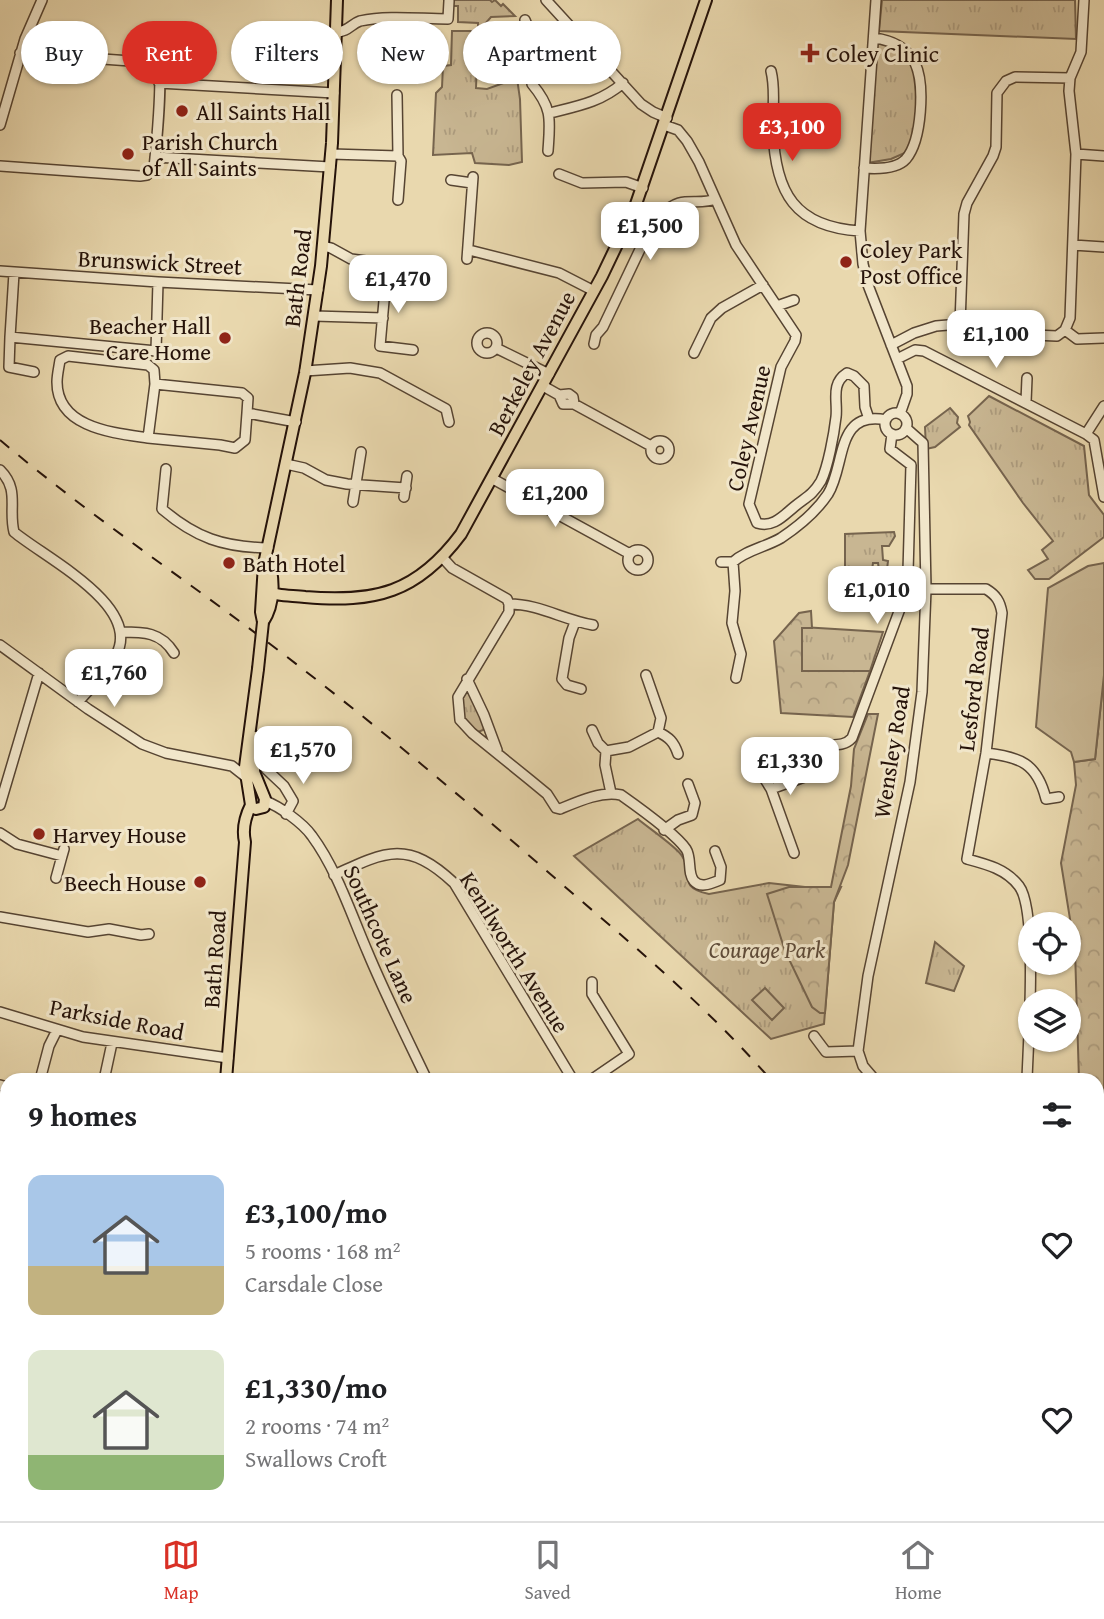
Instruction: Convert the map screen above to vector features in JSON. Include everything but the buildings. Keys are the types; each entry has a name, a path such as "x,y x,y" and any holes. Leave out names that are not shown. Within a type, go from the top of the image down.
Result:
{"main road":[{"name":"Bath Road","path":"336,21 337,0"},
{"name":"Berkeley Avenue","path":"269,590 298,596 347,600 381,594 410,581 442,557 461,534 594,291 643,188 706,0"},
{"name":"Bath Road","path":"227,1073 245,842 258,803 254,772 254,715 269,590 264,564 296,422 318,290 330,167 334,84"},
{"path":"264,616 298,596"},
{"name":"Bath Road","path":"254,715 246,757 246,777 258,803"}],"street":[{"path":"0,125 20,53 42,0"},
{"name":"Coley Avenue","path":"547,0 647,109 678,130 687,141 736,245 796,335 780,367 749,504 757,523 762,525 784,518 794,506 810,497 822,478 836,415 834,393 840,377 847,373 854,376 864,387 869,419"},
{"path":"876,0 860,231 868,285 907,386 900,414"},
{"path":"891,345 936,326 960,324 983,326 1010,334 1057,336 1065,330 1070,318 1076,154 1069,91 1070,78 1081,52 1084,0"},
{"path":"343,32 358,22 394,18 448,19 449,1"},
{"path":"526,20 537,51 532,84 550,113 548,151"},
{"path":"864,169 897,165 906,159 917,132 921,108 915,62 899,46 874,38"},
{"path":"20,53 122,59"},
{"path":"771,71 775,85 776,162 784,190 798,210 818,223 841,230 860,231"},
{"path":"960,324 964,214 996,147 998,93 1006,81 1015,77 1070,78"},
{"path":"550,113 596,102 623,83"},
{"path":"0,166 146,176 154,168 159,84"},
{"path":"176,84 334,93"},
{"path":"397,95 398,156 401,161 398,200"},
{"path":"331,154 398,156"},
{"path":"1076,154 1104,156"},
{"path":"155,157 330,167"},
{"path":"559,174 582,183 626,182 643,188"},
{"path":"451,180 472,180 468,254 559,273 594,291"},
{"path":"594,344 596,335 603,327 654,220 680,202 710,202 715,199"},
{"path":"1073,245 1104,247"},
{"path":"323,246 351,259 403,266"},
{"name":"Brunswick Street","path":"0,271 318,290"},
{"path":"14,273 9,367 34,372"},
{"path":"386,278 380,346 413,350"},
{"path":"10,337 156,351 158,282"},
{"path":"694,353 711,318 722,308 763,285"},
{"path":"777,306 794,300"},
{"path":"314,316 383,318"},
{"path":"1065,330 1077,339 1104,338"},
{"path":"496,348 549,374"},
{"path":"897,359 915,350 925,351 1095,438"},
{"path":"148,438 155,384 154,369 148,365 68,356 60,360 57,384 62,403 83,423 100,432 148,438 220,445 235,448 245,440 248,397 242,393 155,384"},
{"path":"305,371 350,368 380,373 446,409 449,422"},
{"path":"1026,402 1027,378"},
{"path":"543,386 559,395 563,404 575,404 651,446"},
{"path":"1104,406 1095,438 1104,496"},
{"path":"247,413 296,422"},
{"path":"891,414 900,414 906,421 905,428 898,434 892,434 887,430 886,420 891,414"},
{"path":"721,562 733,562 780,538 816,510 830,490 851,429 859,420 886,420"},
{"name":"Wensley Road","path":"858,1051 866,984 910,782 922,692 926,589 923,443 905,428"},
{"path":"771,789 813,772 814,748 820,745 840,745 852,738 901,607 908,572 911,465 890,449 892,434"},
{"path":"354,503 361,452"},
{"path":"286,464 304,468 326,480 405,492 407,476"},
{"path":"166,469 162,509 177,522 207,539 268,552"},
{"path":"0,470 7,477 12,490 11,520 15,532 82,582 110,607 121,632 117,653 78,702"},
{"path":"493,479 630,554"},
{"path":"442,557 452,568 507,599 509,604 509,612 458,697 460,720 472,733 547,794 556,808 611,793 621,795 688,851 692,876 695,882 701,885 720,880 721,867 715,851"},
{"path":"733,562 735,591 730,637 741,654 736,678"},
{"name":"Lesford Road","path":"926,589 986,589 995,594 1002,613 986,753 967,859 989,864 1007,874 1023,892 1029,947 1027,1073"},
{"path":"509,604 546,610 575,622 593,625"},
{"path":"575,622 569,638 562,678 567,685 581,689"},
{"path":"121,632 148,632 163,639 174,653"},
{"path":"0,645 130,737 151,748 232,766 246,777"},
{"path":"0,806 39,673"},
{"path":"646,675 661,718 658,732"},
{"path":"467,679 489,727 497,752"},
{"path":"472,733 482,733 489,727"},
{"path":"592,730 598,743 606,751 605,765 611,793"},
{"path":"606,751 629,747 658,732"},
{"path":"658,732 669,737 678,754"},
{"path":"754,753 761,773 771,789 794,853"},
{"path":"986,753 1006,755 1023,761 1042,782 1046,799 1059,797"},
{"path":"232,766 246,757"},
{"path":"266,769 290,794 293,801 284,813"},
{"path":"664,830 678,820 692,815 695,803 688,784"},
{"name":"Southcote Lane","path":"258,803 276,805 310,833 334,875 424,1073"},
{"path":"0,833 16,844 63,853 56,878"},
{"name":"Kenilworth Avenue","path":"334,875 372,857 391,854 412,856 438,868 454,883 569,1073"},
{"path":"0,917 88,932 108,929 149,934"},
{"path":"592,982 593,994 629,1054 601,1073"},
{"name":"Parkside Road","path":"0,1012 57,1030 112,1042 228,1058"},
{"path":"42,1073 49,1046 57,1030"},
{"path":"814,1036 826,1052 858,1051 863,1066 869,1073"},
{"path":"105,1073 112,1042"}],"green space":[{"path":"453,0 495,0 515,16 458,22 458,6 453,6"},
{"path":"882,0 1075,0 1076,39 879,31"},
{"path":"452,31 463,31 463,84 476,84 476,88 487,89 501,84 518,84 522,162 509,165 475,163 472,153 433,155 436,93 442,84 449,84"},
{"path":"876,42 893,46 904,54 912,65 916,79 917,110 907,152 891,159 867,163"},
{"path":"989,396 1084,446 1089,495 1104,515 1104,537 1049,579 1035,579 1028,570 1048,559 1042,550 1053,541 969,425 968,416"},
{"path":"950,408 958,417 957,423 960,427 935,447 926,449 925,427"},
{"path":"894,532 895,536 889,546 882,546 883,560 888,561 887,569 879,570 878,563 873,563 872,570 845,570 845,534"},
{"path":"1104,563 1104,675 1095,759 1074,762 1071,752 1036,727 1048,588 1088,566"},
{"path":"811,611 812,628 802,628 802,671 870,671 853,717 781,713 774,641 799,613"},
{"path":"802,627 883,632 870,671 801,672"},
{"path":"1104,675 1104,1073 1079,1073 1081,989 1076,989 1076,975 1081,975 1081,912 1069,912 1061,863 1076,785 1074,762 1095,759"},
{"path":"465,692 471,693 485,725 483,730 478,732 465,722 460,703"},
{"path":"868,714 878,714 848,865 834,902 825,1013 820,1013 812,1007 785,951 767,894 789,887 831,887 851,786 854,749"},
{"name":"Courage Park","path":"638,819 679,852 685,863 689,884 699,891 709,894 769,883 814,888 841,887 834,902 824,1024 771,1039 574,856"},
{"path":"935,942 964,966 954,991 926,983"},
{"path":"765,988 784,1008 772,1020 752,1000"}],"railway":[{"path":"0,440 103,521 278,650 427,769 675,983 765,1073"}],"place":[{"name":"Coley Clinic","path":"810,53"},
{"name":"All Saints Hall","path":"182,111"},
{"name":"Parish Church of All Saints","path":"128,154"},
{"name":"Coley Park Post Office","path":"846,262"},
{"name":"Beacher Hall Care Home","path":"225,338"},
{"name":"Bath Hotel","path":"229,563"},
{"name":"Harvey House","path":"39,834"},
{"name":"Beech House","path":"200,882"}]}
